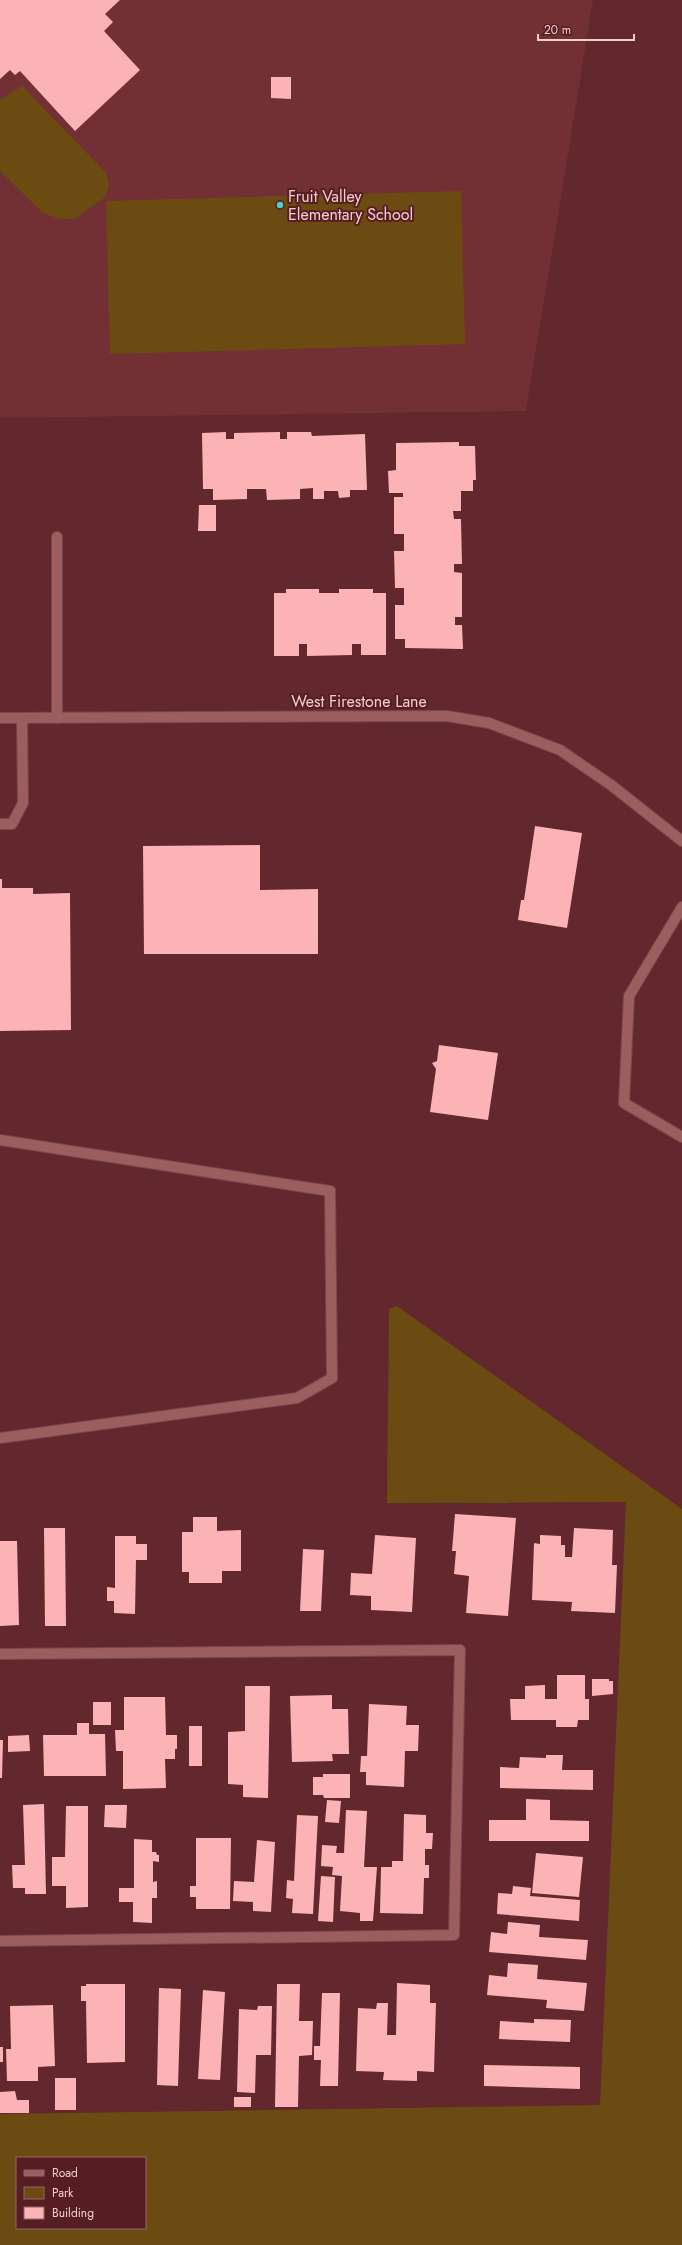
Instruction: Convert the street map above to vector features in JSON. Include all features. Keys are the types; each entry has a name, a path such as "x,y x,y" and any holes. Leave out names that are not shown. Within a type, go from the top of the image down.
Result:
{"street":[{"path":"57,537 57,718"},
{"name":"West Firestone Lane","path":"0,718 447,716 489,723 560,750 611,784 682,841"},
{"path":"0,824 12,824 23,803 22,718"},
{"path":"682,907 629,996 624,1103 682,1137"},
{"path":"0,1140 330,1191 332,1378 297,1398 0,1438"},
{"path":"0,1654 460,1650 454,1935 0,1941"}],"shaded area":[{"name":"Fruit Valley Elementary School","path":"0,0 593,0 526,411 0,418"}],"green space":[{"path":"22,86 106,173 109,186 104,198 75,219 60,219 43,213 0,171 0,100"},
{"path":"461,191 465,344 110,354 106,201"},
{"path":"397,1306 682,1509 682,2245 0,2245 0,2114 600,2105 626,1502 387,1503 389,1309"}],"building":[{"path":"0,0 120,0 105,14 113,22 104,31 140,70 75,131 20,71 15,75 10,70 0,79"},
{"path":"271,77 291,77 291,99 271,98"},
{"path":"226,432 226,439 234,439 234,433 280,432 280,439 287,439 287,432 311,432 312,436 365,434 367,490 350,490 350,497 339,498 338,491 324,491 324,499 313,499 313,488 300,489 300,499 267,500 266,489 247,489 247,499 213,500 213,489 203,489 202,433"},
{"path":"459,442 459,446 475,446 476,480 473,480 473,491 461,491 461,511 453,511 454,519 461,519 462,564 454,564 454,572 462,573 462,617 455,617 455,625 462,625 463,649 405,648 405,639 395,639 395,605 404,605 404,588 395,588 394,551 404,551 404,534 394,534 394,497 403,497 403,493 389,493 388,471 396,470 396,443"},
{"path":"199,505 216,505 216,531 198,531"},
{"path":"286,589 319,589 319,593 339,593 339,589 373,589 373,593 386,593 386,655 361,655 361,644 352,644 352,655 307,656 307,644 299,644 299,656 274,656 274,593 286,593"},
{"path":"535,826 582,833 567,928 518,920 521,900 524,900"},
{"path":"260,845 260,890 318,889 318,954 144,954 143,846"},
{"path":"0,879 2,879 2,888 33,888 33,894 70,893 71,1030 0,1031"},
{"path":"439,1045 498,1053 488,1120 430,1112 436,1069 432,1063 437,1061"},
{"path":"455,1514 516,1518 508,1616 466,1613 469,1576 454,1574 456,1551 452,1551"},
{"path":"193,1517 217,1517 217,1531 241,1530 241,1571 222,1571 222,1583 189,1583 189,1572 182,1572 182,1532 193,1532"},
{"path":"44,1528 65,1528 66,1626 45,1626"},
{"path":"574,1528 613,1530 612,1565 617,1565 615,1613 571,1611 572,1602 532,1600 534,1543 540,1544 540,1535 561,1536 561,1545 565,1545 565,1557 572,1557"},
{"path":"375,1535 416,1538 412,1612 371,1610 371,1596 350,1595 351,1573 372,1574"},
{"path":"115,1536 136,1536 136,1544 147,1544 147,1560 136,1560 135,1614 114,1613 114,1601 107,1601 107,1587 115,1588"},
{"path":"0,1541 17,1541 19,1625 0,1626"},
{"path":"303,1549 324,1550 321,1611 300,1611"},
{"path":"557,1675 585,1675 585,1699 589,1699 589,1720 578,1720 577,1727 556,1727 556,1720 511,1720 510,1699 525,1699 525,1686 545,1685 545,1699 557,1699"},
{"path":"592,1679 609,1679 609,1681 613,1681 613,1694 592,1696"},
{"path":"245,1686 270,1686 268,1798 243,1797 243,1785 228,1784 228,1732 245,1731"},
{"path":"332,1695 332,1709 348,1709 349,1754 332,1754 333,1761 292,1762 290,1696"},
{"path":"124,1697 165,1697 166,1735 177,1735 175,1759 165,1759 166,1788 123,1789 123,1751 116,1751 115,1730 124,1730"},
{"path":"93,1702 111,1702 111,1725 93,1725"},
{"path":"369,1704 407,1706 406,1725 419,1725 418,1751 405,1751 404,1787 366,1785 366,1772 360,1772 361,1756 367,1756"},
{"path":"77,1723 89,1723 89,1734 105,1734 106,1776 44,1776 43,1735 77,1735"},
{"path":"189,1726 202,1726 202,1766 189,1766"},
{"path":"29,1735 30,1751 8,1752 8,1736"},
{"path":"0,1740 3,1740 2,1778 0,1778"},
{"path":"546,1755 563,1755 562,1770 593,1770 593,1790 500,1788 500,1767 519,1768 520,1757 546,1758"},
{"path":"323,1774 350,1774 350,1798 324,1798 323,1795 313,1795 313,1777 323,1777"},
{"path":"526,1799 550,1800 550,1820 589,1821 589,1841 489,1841 489,1820 526,1820"},
{"path":"327,1800 341,1801 339,1823 325,1822"},
{"path":"44,1804 46,1894 25,1894 25,1888 13,1888 12,1865 25,1865 23,1805"},
{"path":"105,1805 127,1805 126,1828 104,1827"},
{"path":"66,1806 88,1806 88,1907 66,1908 66,1886 52,1886 52,1857 65,1857"},
{"path":"346,1810 367,1811 364,1867 377,1867 373,1921 360,1921 360,1913 340,1911 342,1876 332,1875 333,1867 321,1866 322,1845 337,1846 336,1853 344,1853"},
{"path":"404,1814 426,1815 426,1833 433,1833 432,1849 425,1849 425,1865 429,1865 429,1878 424,1878 423,1914 380,1913 381,1867 392,1867 392,1861 403,1861"},
{"path":"297,1815 318,1816 313,1914 292,1913 293,1899 286,1898 287,1880 294,1881"},
{"path":"196,1838 231,1838 230,1909 196,1909 196,1897 190,1897 190,1886 196,1886"},
{"path":"134,1839 152,1840 152,1852 156,1852 157,1855 159,1855 159,1862 153,1861 153,1882 157,1881 157,1898 152,1898 152,1923 133,1922 133,1902 119,1902 119,1888 134,1888"},
{"path":"257,1840 275,1842 271,1912 253,1911 253,1902 233,1901 234,1881 254,1882"},
{"path":"536,1853 583,1857 579,1897 532,1893"},
{"path":"321,1876 335,1877 333,1922 318,1921"},
{"path":"513,1886 531,1888 530,1896 580,1900 579,1921 497,1914 498,1893 512,1894"},
{"path":"508,1922 540,1925 539,1937 588,1940 586,1960 489,1952 491,1932 507,1934"},
{"path":"508,1963 538,1965 537,1979 587,1983 584,2011 546,2008 547,2000 487,1995 489,1975 507,1977"},
{"path":"397,1983 430,1985 430,2003 436,2003 434,2072 417,2071 417,2081 383,2080 384,2072 356,2071 358,2008 376,2009 377,2003 388,2003 387,2035 396,2035"},
{"path":"86,1984 125,1984 125,2062 87,2063 86,2001 81,2001 81,1986 86,1986"},
{"path":"277,1984 300,1984 299,2021 313,2021 312,2055 299,2056 298,2107 275,2107"},
{"path":"159,1988 181,1989 178,2086 157,2085"},
{"path":"203,1990 225,1992 220,2080 198,2079"},
{"path":"322,1993 340,1993 338,2086 320,2086 321,2060 314,2060 314,2046 320,2046"},
{"path":"53,2005 55,2066 38,2067 38,2081 7,2081 6,2049 11,2049 10,2006"},
{"path":"258,2006 272,2006 271,2055 256,2055 255,2093 237,2092 239,2009 257,2010"},
{"path":"534,2019 571,2020 570,2042 499,2039 500,2021 534,2023"},
{"path":"0,2047 3,2047 3,2062 0,2062"},
{"path":"484,2065 580,2067 580,2089 484,2086"},
{"path":"55,2078 76,2078 76,2110 55,2110"},
{"path":"15,2091 17,2100 29,2100 29,2113 0,2113 0,2092"},
{"path":"234,2097 251,2097 251,2107 234,2107"}],"place":[{"name":"Fruit Valley Elementary School","path":"280,205"}]}
